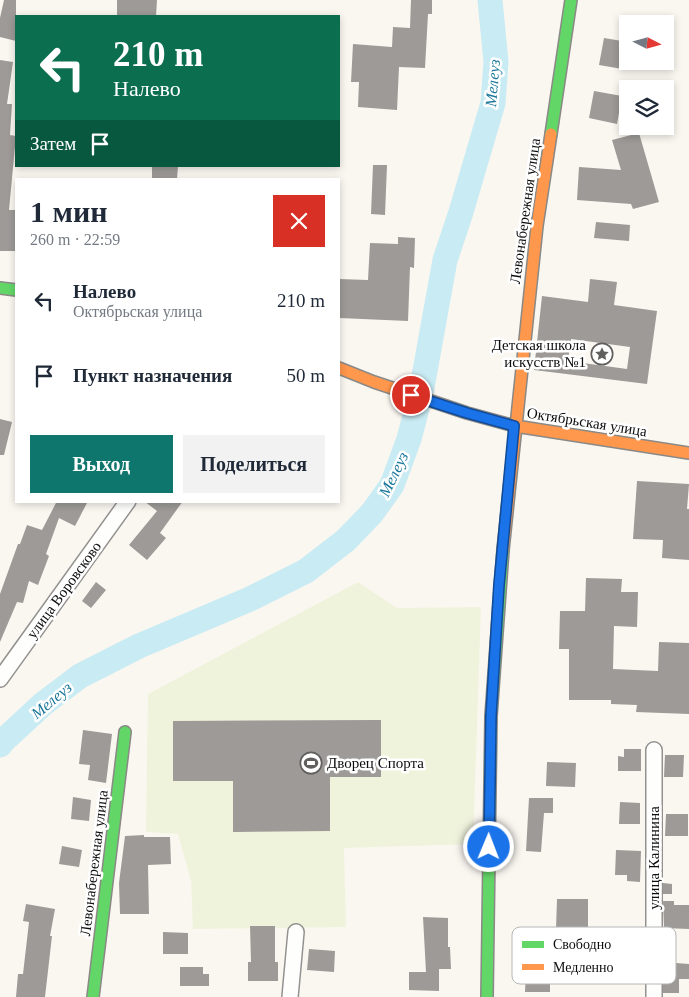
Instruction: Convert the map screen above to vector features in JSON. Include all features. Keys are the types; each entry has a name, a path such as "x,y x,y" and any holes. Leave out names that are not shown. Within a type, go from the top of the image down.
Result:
{"street":[{"name":"Левонабережная улица","path":"487,997 491,716 499,585 514,426 537,226 571,0"},
{"path":"0,288 15,290"},
{"name":"Октябрьская улица","path":"340,368 374,382 467,413 514,426 689,453"},
{"name":"улица Воровсково","path":"0,679 127,503"},
{"name":"Левонабережная улица","path":"93,997 125,732"},
{"name":"улица Калинина","path":"654,750 654,927"},
{"path":"290,997 296,932"},
{"name":"улица Калинина","path":"654,984 654,997"}],"green space":[{"name":"Дворец Спорта","path":"358,582 397,608 481,607 473,844 344,848 346,927 193,929 191,881 178,834 146,832 148,694"}],"building":[{"path":"4,0 16,0 15,41 0,37 0,18"},
{"path":"117,0 157,0 156,15 117,15"},
{"path":"411,0 432,0 432,14 428,14 425,68 399,67 397,110 358,107 359,82 351,82 353,44 392,47 393,27 410,28"},
{"path":"604,38 619,40 619,68 599,65"},
{"path":"0,60 13,62 7,104 12,104 10,135 15,136 9,210 15,210 15,251 0,251"},
{"path":"594,91 619,95 617,124 589,118"},
{"path":"640,135 659,202 633,209 631,204 577,200 579,167 621,170 612,140"},
{"path":"373,165 387,165 385,215 371,214"},
{"path":"152,167 178,167 177,178 152,178"},
{"path":"596,222 630,225 629,241 594,238"},
{"path":"398,237 415,238 414,268 410,267 408,321 340,318 340,279 368,280 370,243 398,244"},
{"path":"590,279 617,282 614,305 657,311 647,384 534,370 542,296 588,302","holes":["571,339 630,347 627,369 568,361"]},
{"path":"0,419 12,422 4,455 0,455"},
{"path":"637,481 689,484 687,509 689,509 689,560 662,558 663,540 633,539"},
{"path":"56,503 87,503 75,526 59,518 46,554 49,556 38,585 29,581 23,603 17,602 0,642 0,594 18,544 20,544 27,525 42,530"},
{"path":"147,503 182,503 160,533 166,538 147,560 129,545 157,511"},
{"path":"586,578 622,579 621,592 638,592 637,627 614,626 613,669 658,671 659,642 689,643 689,714 636,712 637,705 611,704 611,700 569,700 569,649 559,649 560,611 585,611"},
{"path":"96,582 106,590 91,608 82,601"},
{"path":"381,720 381,777 330,777 330,831 233,832 233,781 173,781 173,721"},
{"path":"83,730 112,734 106,783 88,780 90,765 79,764"},
{"path":"624,749 641,749 641,771 618,771 618,756 624,757"},
{"path":"665,755 684,755 683,777 664,777"},
{"path":"547,762 576,763 575,787 546,786"},
{"path":"73,797 91,800 89,821 71,819"},
{"path":"529,798 553,798 553,813 544,813 541,852 526,851"},
{"path":"620,802 640,803 640,824 619,824"},
{"path":"666,814 688,814 688,836 665,836"},
{"path":"144,835 144,837 170,837 171,864 148,865 149,914 120,914 119,883 125,836"},
{"path":"62,846 82,850 79,867 59,864"},
{"path":"616,850 641,851 640,882 627,881 627,875 615,875"},
{"path":"663,883 672,884 672,894 663,894"},
{"path":"557,899 588,899 588,927 556,927"},
{"path":"663,901 674,901 674,905 689,905 689,929 664,927"},
{"path":"26,904 55,909 50,936 52,936 45,997 16,997 18,974 23,974 29,922 23,921"},
{"path":"423,917 448,918 448,947 450,947 451,969 439,969 439,991 409,990 409,972 426,972"},
{"path":"250,926 275,926 275,962 278,962 278,981 248,981 248,962 251,962"},
{"path":"163,932 188,933 188,954 163,954"},
{"path":"309,949 335,951 334,972 307,970"},
{"path":"676,963 689,964 689,979 679,979 679,993 663,993 663,984 676,984"},
{"path":"180,967 203,967 203,974 209,974 209,986 180,986"},
{"path":"525,984 550,984 550,992 525,992"}],"waterway":[{"name":"Мелеуз","path":"0,745 43,704 80,676 139,646 250,599 306,571 346,540 372,513 392,485 409,439 421,393 445,260 493,103 496,62 490,0"}],"traffic: fast":[{"path":"551,134 571,0"},
{"path":"0,288 15,290"},
{"path":"487,997 491,716 503,550"},
{"path":"93,997 125,732"}],"traffic: slow":[{"path":"503,550 537,226 551,134"},
{"path":"340,368 374,382 467,413 515,426 689,453"}],"place":[{"name":"Детская школа искусств №1","path":"602,354"},
{"name":"Дворец Спорта","path":"311,763"}],"route":[{"path":"411,395 514,426 499,585 491,716 489,847"}]}
